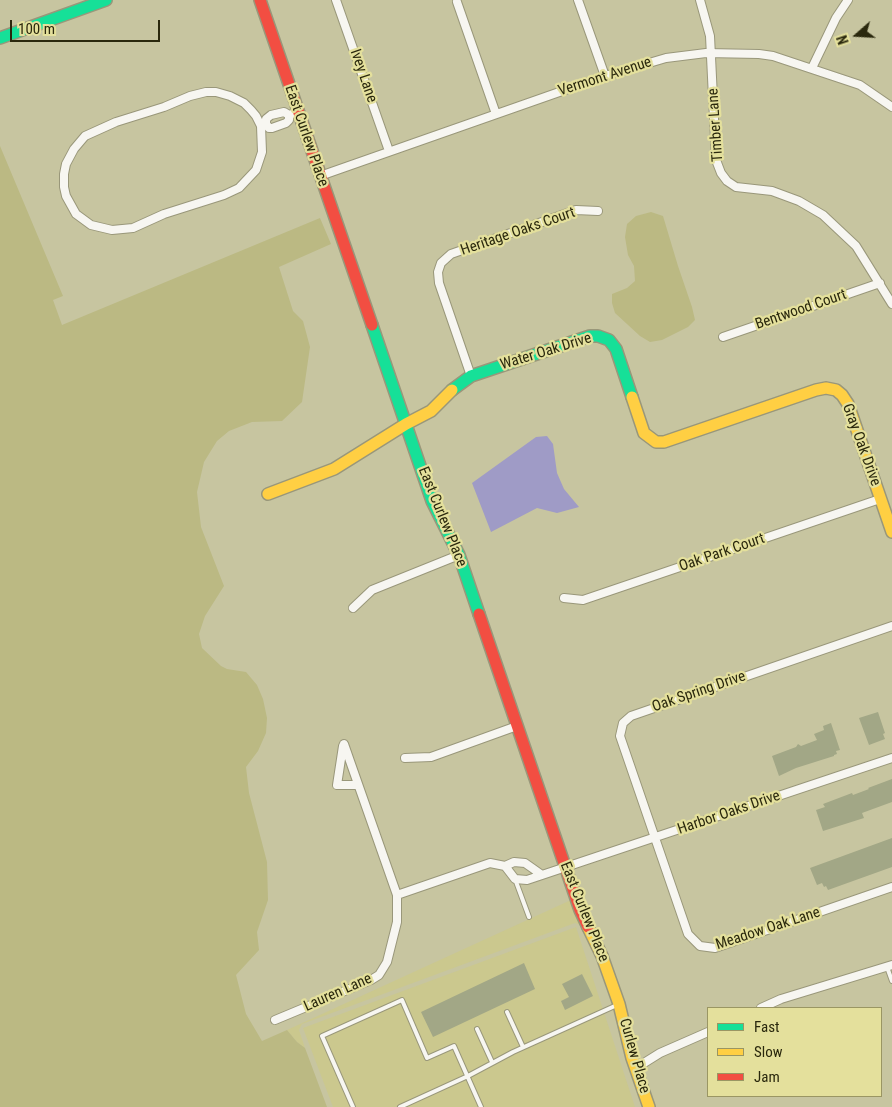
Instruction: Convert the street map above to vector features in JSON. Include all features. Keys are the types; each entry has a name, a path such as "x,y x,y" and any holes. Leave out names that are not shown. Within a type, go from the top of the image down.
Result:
{"street":[{"path":"0,38 106,0"},
{"name":"East Curlew Place","path":"260,0 293,113 320,176 432,501 459,555 582,916 602,956 619,1004"},
{"name":"Ivey Lane","path":"336,0 389,151"},
{"path":"578,0 605,76"},
{"name":"Timber Lane","path":"700,0 708,25 712,54 716,160 725,179 736,187 767,190 786,196 823,215 856,246 892,304"},
{"path":"812,68 846,1"},
{"path":"457,2 496,114"},
{"name":"Vermont Avenue","path":"320,176 605,76 660,59 712,54 759,54 773,56 860,84 892,107"},
{"path":"293,113 284,112 266,118 264,125 262,152 256,170 239,188 224,195 164,214 133,228 112,230 91,225 82,219 76,214 66,196 64,181 66,164 74,149 85,136 110,125 190,96 216,92 244,103 264,125 269,128 286,124 293,113"},
{"name":"Heritage Oaks Court","path":"471,376 439,283 438,272 441,262 451,254 576,210 598,211"},
{"name":"Bentwood Court","path":"723,337 880,283"},
{"name":"Water Oak Drive","path":"268,494 334,469 406,424 431,411 454,388 471,376 590,336 604,337 613,344 644,433 650,440 656,442 664,442 816,390 826,388 836,390"},
{"name":"Gray Oak Drive","path":"836,390 848,404 892,532"},
{"name":"Oak Park Court","path":"564,598 583,600 880,499"},
{"path":"353,608 372,590 459,555"},
{"name":"Oak Spring Drive","path":"654,838 620,736 623,723 630,716 892,626"},
{"path":"404,758 431,757 518,726"},
{"name":"Lauren Lane","path":"275,1020 371,980 379,975 387,962 397,922 397,895 344,744 337,785 358,785"},
{"name":"Harbor Oaks Drive","path":"566,868 892,758"},
{"name":"Meadow Oak Lane","path":"654,838 688,934 700,946 708,948 715,948 892,887"},
{"path":"397,895 490,863 506,866 514,862 525,863 542,875"},
{"path":"506,866 515,879 527,880 566,868"},
{"path":"764,1007 890,966"},
{"name":"Curlew Place","path":"619,1004 636,1068 650,1107"},
{"path":"636,1068 660,1052 707,1032"}],"lane":[{"path":"515,879 529,917"},
{"path":"890,966 892,982"},
{"path":"353,1107 322,1036 402,1000 427,1058 454,1046 481,1107"},
{"path":"400,1107 468,1076 523,1047 619,1004"},
{"path":"507,1012 523,1047"},
{"path":"477,1029 492,1062"}],"shaded area":[{"path":"0,146 63,296 53,300 62,325 320,218 331,244 279,267 293,311 303,321 310,347 302,402 282,421 252,422 229,431 217,441 204,462 197,492 201,527 224,586 205,616 199,634 202,648 221,666 227,669 246,672 257,685 263,699 267,718 266,733 258,751 246,767 249,793 267,862 268,900 257,932 259,950 236,975 246,1014 262,1041 287,1030 305,1048 327,1107 0,1107"},
{"path":"651,212 663,216 695,320 688,327 662,340 650,342 640,336 615,313 612,294 627,288 635,281 634,266 628,255 625,237 627,224 636,216"},
{"path":"547,436 553,444 557,473 564,489 579,507 557,513 537,508 491,532 472,483 536,437"},
{"path":"571,900 580,925 575,923 302,1024 299,1030 305,1048 287,1030"},
{"path":"576,927 635,1107 333,1107 303,1028"}],"building":[{"path":"878,712 885,733 883,734 885,739 869,745 859,718"},
{"path":"831,723 840,750 836,751 837,754 779,776 772,756 796,747 798,744 801,746 817,740 814,734 824,730 823,726"},
{"path":"892,779 892,802 862,813 864,818 823,831 816,810 825,807 823,804 852,793 853,795"},
{"path":"892,838 892,867 828,890 822,883 817,885 810,868"},
{"path":"524,963 535,989 433,1037 421,1012"},
{"path":"582,974 593,996 565,1010 561,1001 569,997 562,984"}],"traffic: fast":[{"path":"0,38 106,0"},
{"path":"372,325 432,501 459,555 479,614"},
{"path":"452,390 471,376 590,336 598,336 609,340 616,349 632,397"}],"traffic: slow":[{"path":"632,397 644,433 656,442 664,442 816,390 826,388 836,390 848,404 892,532"},
{"path":"268,494 334,469 406,424 431,411 452,390"},
{"path":"588,927 602,956 619,1004 632,1058 649,1107"}],"traffic: jam":[{"path":"260,0 372,325"},
{"path":"479,614 580,910 588,927"}]}
